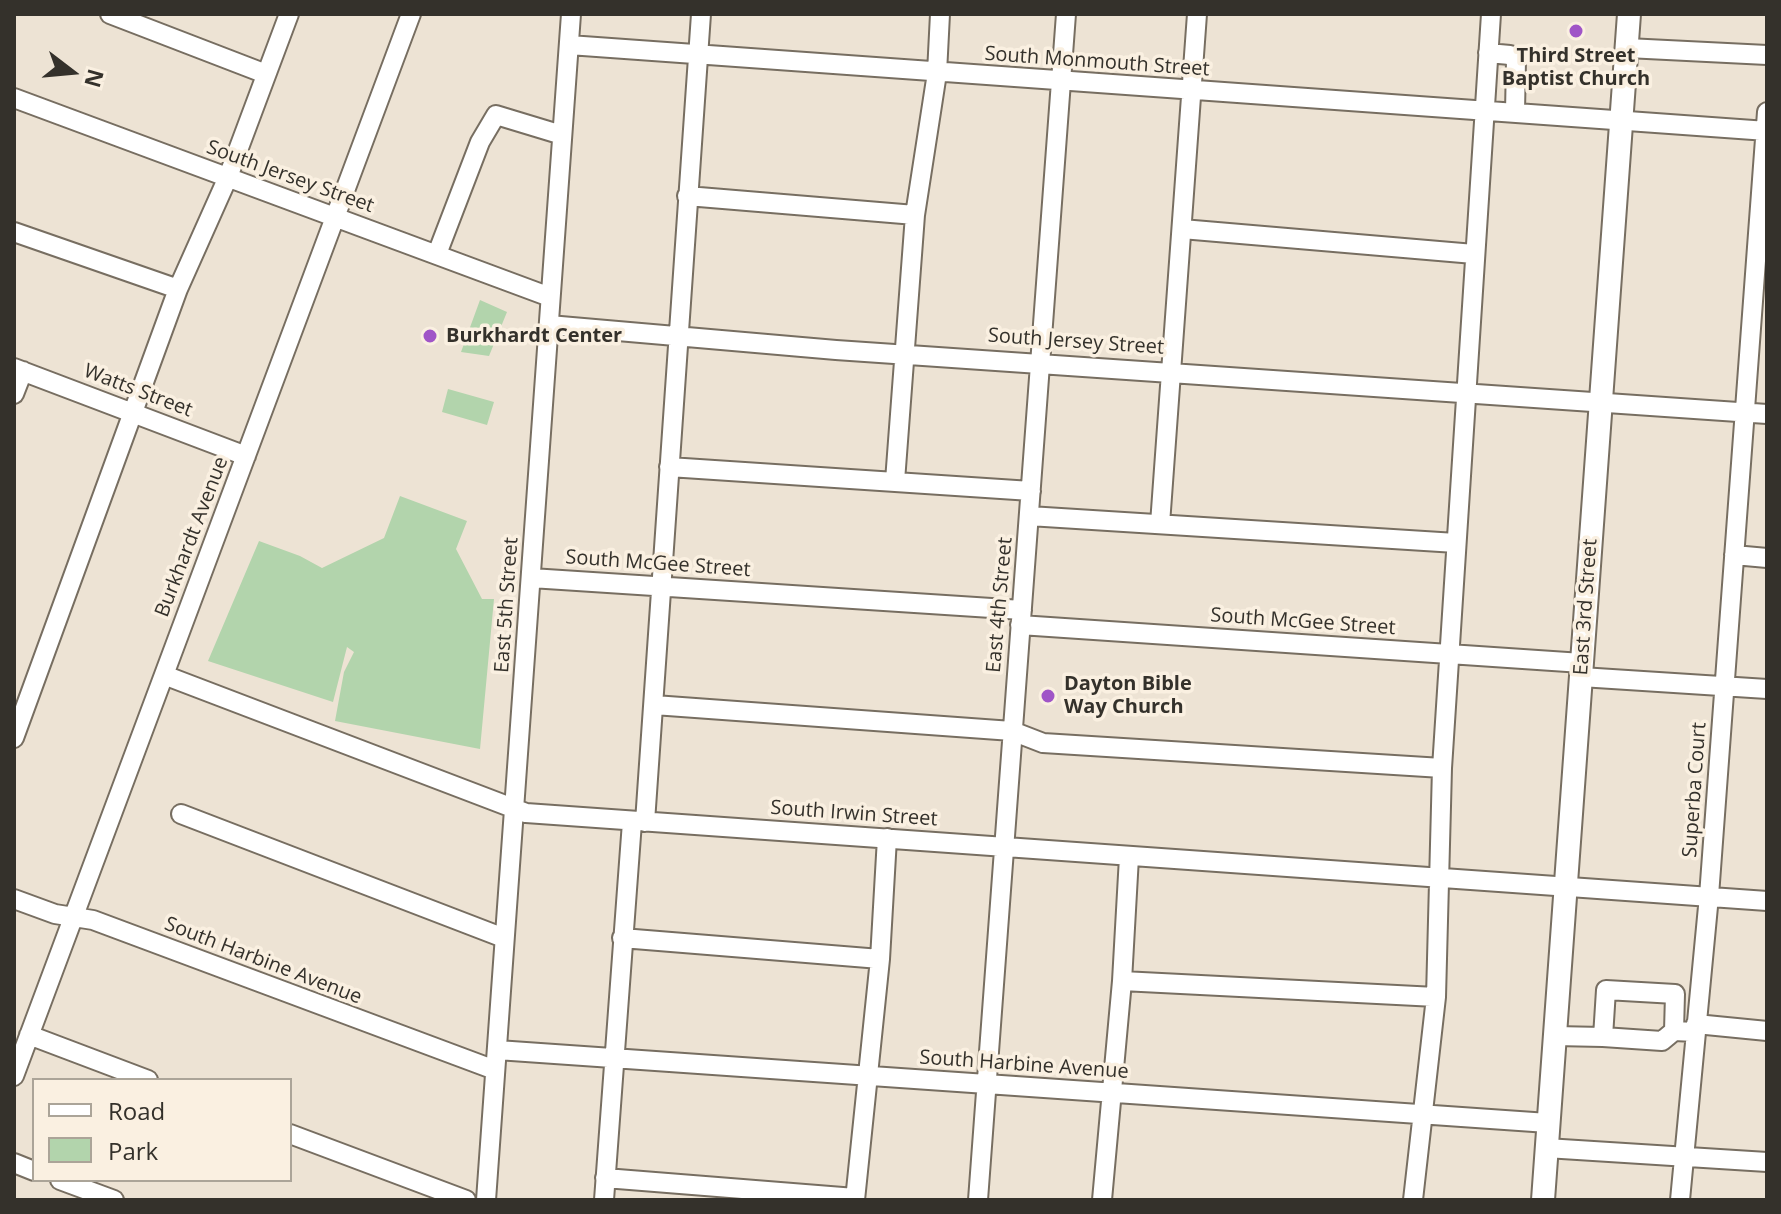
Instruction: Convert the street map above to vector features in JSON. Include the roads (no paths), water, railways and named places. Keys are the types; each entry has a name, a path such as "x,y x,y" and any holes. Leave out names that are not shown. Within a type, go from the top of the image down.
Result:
{"main road":[{"name":"East 3rd Street","path":"1543,1200 1629,14"}],"street":[{"path":"110,14 266,74"},
{"path":"14,738 178,289 228,177 289,14"},
{"name":"Burkhardt Avenue","path":"14,1076 411,14"},
{"name":"East 5th Street","path":"486,1200 571,14"},
{"path":"604,1200 622,938 654,705 701,14"},
{"path":"895,481 915,215 937,73 940,14"},
{"name":"East 4th Street","path":"978,1200 1066,14"},
{"path":"1160,524 1197,14"},
{"path":"1413,1200 1436,997 1442,768 1464,392 1491,14"},
{"name":"South Monmouth Street","path":"569,45 1622,120 1767,124"},
{"path":"1627,48 1767,55"},
{"path":"1488,53 1510,55 1516,60 1515,112"},
{"name":"South Jersey Street","path":"14,98 550,297"},
{"path":"437,254 480,142 496,115 562,135"},
{"name":"Superba Court","path":"1680,1200 1709,896 1745,412 1761,273 1767,124"},
{"path":"687,196 915,215"},
{"path":"1182,229 1474,254"},
{"path":"14,232 178,289"},
{"name":"South Jersey Street","path":"549,325 677,338 1767,414"},
{"path":"14,394 18,370"},
{"name":"Watts Street","path":"18,370 246,456"},
{"path":"669,467 1031,491"},
{"path":"1029,516 1456,543"},
{"path":"1734,555 1767,558"},
{"name":"South McGee Street","path":"531,578 662,586 1450,654 1767,689"},
{"name":"South Irwin Street","path":"164,675 514,809 639,822 1767,901"},
{"path":"654,705 1012,731 1043,743 1442,768"},
{"path":"181,814 504,938"},
{"path":"605,1178 855,1199 865,1076 880,959 887,838"},
{"path":"1102,1200 1122,981 1129,857"},
{"name":"South Harbine Avenue","path":"14,899 93,920 495,1070"},
{"path":"622,938 880,959"},
{"path":"1122,981 1436,997"},
{"path":"1603,1037 1606,990 1675,994 1674,1031"},
{"path":"1555,1036 1662,1041 1674,1031 1696,1028 1767,1031"},
{"path":"29,1035 143,1078"},
{"name":"South Harbine Avenue","path":"497,1050 1548,1123"},
{"path":"292,1135 466,1200"},
{"path":"1546,1148 1767,1162"},
{"path":"65,1182 114,1200"}],"place":[{"name":"Third Street Baptist Church","path":"1576,31"},
{"name":"Burkhardt Center","path":"430,336"},
{"name":"Dayton Bible Way Church","path":"1048,696"}]}
